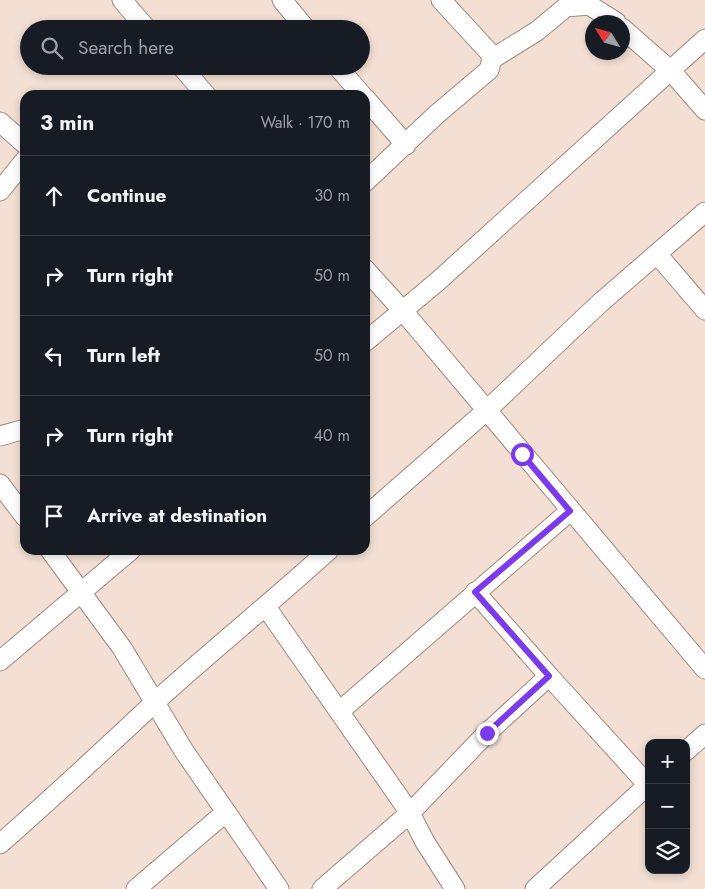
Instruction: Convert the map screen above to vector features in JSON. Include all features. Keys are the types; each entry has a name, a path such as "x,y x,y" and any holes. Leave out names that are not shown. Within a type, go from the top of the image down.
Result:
{"street":[{"path":"122,0 139,20"},
{"path":"282,0 299,20"},
{"path":"370,177 489,70 492,59 490,52 441,0"},
{"path":"492,59 537,31 566,7 590,2 607,15"},
{"path":"630,35 671,71 705,110"},
{"path":"370,338 403,311 705,39"},
{"path":"188,75 202,90"},
{"path":"345,75 358,90"},
{"path":"370,104 406,144"},
{"path":"0,122 20,140"},
{"path":"0,191 20,166"},
{"path":"370,513 486,412 600,302 705,212"},
{"path":"656,254 705,310"},
{"path":"370,275 403,311 486,412 705,669"},
{"path":"0,436 20,430"},
{"path":"0,484 20,510"},
{"path":"340,711 570,511"},
{"path":"54,555 122,648 155,703 278,889"},
{"path":"0,661 125,555"},
{"path":"0,844 76,778 155,703 266,608 324,555"},
{"path":"475,592 645,781"},
{"path":"266,608 410,813 425,842 455,889"},
{"path":"322,889 410,813 487,733 549,676"},
{"path":"690,747 705,734"},
{"path":"535,889 645,787"},
{"path":"136,889 226,812"}],"route":[{"path":"487,733 549,676 475,592 570,511 522,454"}]}
